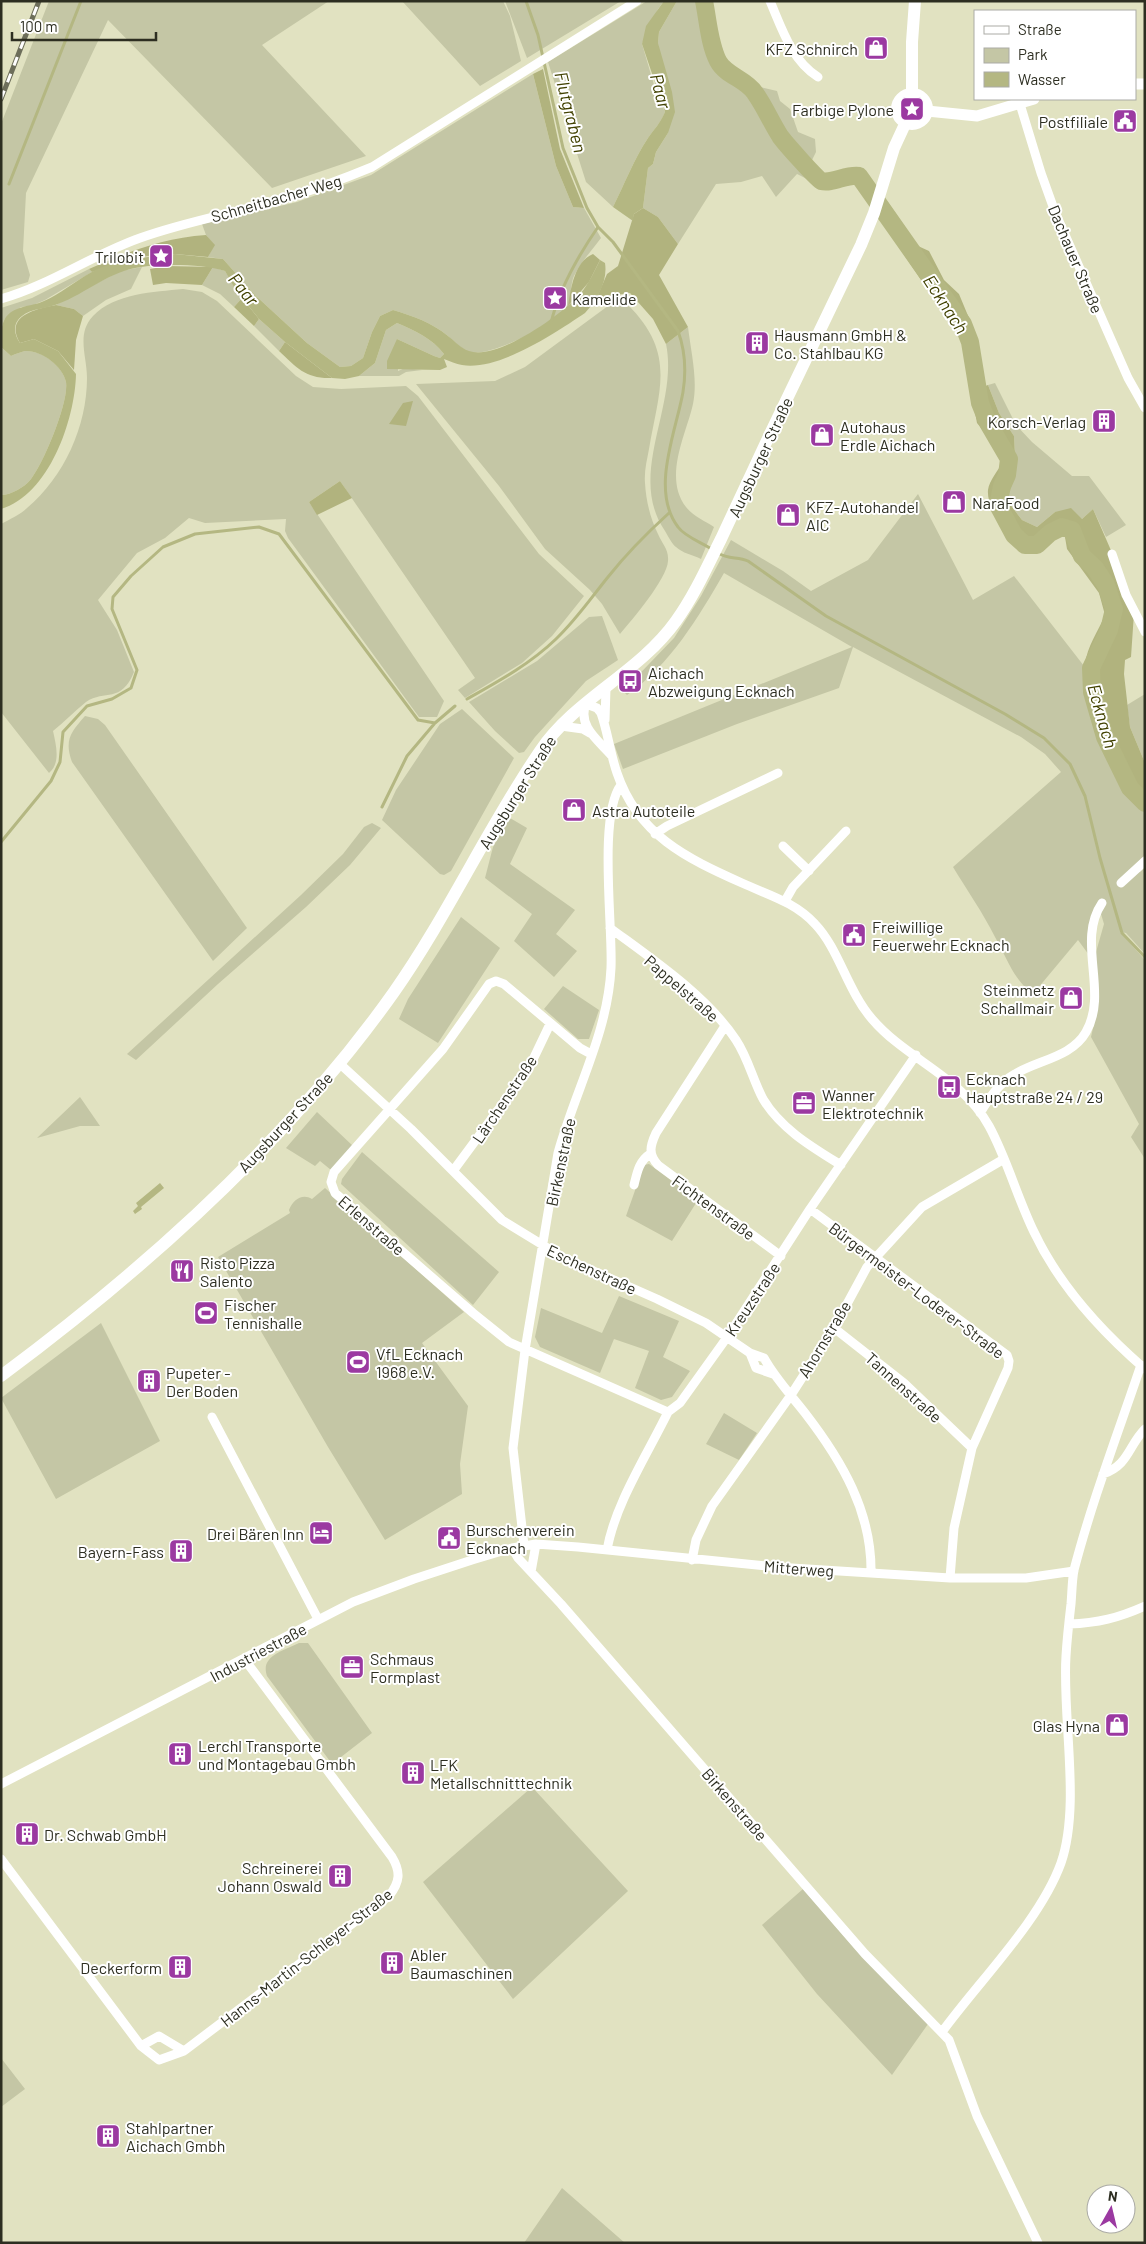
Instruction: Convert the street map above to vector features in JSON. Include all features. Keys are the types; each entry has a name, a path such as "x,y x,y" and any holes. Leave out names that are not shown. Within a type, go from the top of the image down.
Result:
{"main road":[{"path":"912,93 912,42 916,1"},
{"path":"912,93 921,96 925,101 927,111 921,121 916,123 906,122 899,116 898,104 904,96 912,93"},
{"name":"Augsburger Straße","path":"1,1376 108,1292 217,1194 280,1130 339,1063 394,992 437,925 540,750 560,726 647,653 666,633 685,608 723,534 874,213 888,164 906,122"}],"street":[{"name":"Schneitbacher Weg","path":"1,298 45,283 92,258 140,238 178,226 282,200 333,183 372,167 637,1"},
{"path":"770,1 798,59 809,72 818,77"},
{"path":"927,111 977,116 1031,100"},
{"name":"Dachauer Straße","path":"1020,104 1040,173 1055,212 1128,378 1145,408"},
{"path":"1112,554 1126,595 1145,632"},
{"path":"605,725 606,688"},
{"path":"590,733 583,718 586,704 597,708 605,725 621,785 634,809 655,834 679,852 785,901 803,913 824,934 853,992 872,1019 891,1037 959,1088 989,1125 1035,1234 1052,1265 1084,1308 1143,1367 1103,1474 1074,1572 1065,1686 1069,1765 1068,1827 1061,1861 1054,1880 1015,1938 942,2032"},
{"path":"560,726 583,729 590,733 612,756"},
{"path":"655,834 667,826 778,774"},
{"name":"Birkenstraße","path":"524,1545 513,1448 525,1350 558,1153 608,1000 611,967 608,894 610,824 615,793 621,785"},
{"path":"785,901 793,887 846,831"},
{"path":"784,846 809,871"},
{"path":"1121,883 1145,860"},
{"path":"980,1113 990,1096 1005,1080 1024,1068 1076,1046 1088,1029 1095,1003 1093,927 1095,917 1102,903"},
{"name":"Pappelstraße","path":"610,928 690,991 725,1026 736,1040 763,1098 773,1114 789,1130 841,1165"},
{"name":"Erlenstraße","path":"591,1054 580,1048 550,1024 504,984 496,981 489,984 443,1049 334,1172 331,1182 335,1192 473,1313 510,1342 668,1412"},
{"name":"Lärchenstraße","path":"453,1172 529,1068 550,1024"},
{"path":"634,1186 639,1166 644,1158 650,1154 650,1148 656,1134 725,1026"},
{"name":"Kreuzstraße","path":"607,1550 610,1532 622,1502 668,1412 680,1403 728,1336 810,1209 916,1055"},
{"name":"Eschenstraße","path":"339,1063 390,1110 502,1220 564,1258 657,1299 728,1336 750,1353 764,1358 773,1374 825,1441 848,1477 864,1518 871,1555 871,1573"},
{"name":"Fichtenstraße","path":"650,1154 658,1165 781,1256"},
{"name":"Ahornstraße","path":"692,1560 696,1540 712,1506 790,1395 834,1328 867,1267 922,1207 1004,1159"},
{"name":"Bürgermeister-Loderer-Straße","path":"810,1209 1007,1355 1009,1361 1008,1368 972,1448 954,1528 950,1578"},
{"name":"Tannenstraße","path":"834,1328 904,1383 972,1448"},
{"path":"212,1417 318,1619"},
{"path":"1103,1474 1115,1469 1125,1460 1145,1429"},
{"path":"531,1572 536,1544"},
{"name":"Mitterweg","path":"524,1545 536,1544 607,1550 692,1560 950,1578 1026,1578 1074,1572"},
{"name":"Industriestraße","path":"1,1784 353,1602 414,1578 524,1545"},
{"name":"Birkenstraße","path":"512,1548 865,1954 949,2040 977,2116 1038,2243"},
{"path":"1069,1624 1089,1623 1118,1617 1145,1606"},
{"name":"Hanns-Martin-Schleyer-Straße","path":"1,1859 141,2046 159,2060 184,2051 389,1896 397,1886 399,1878 398,1868 392,1857 244,1660"},
{"path":"141,2046 159,2036 184,2051"}],"green space":[{"path":"49,1 329,1 262,45 366,156 272,188 108,20 26,193 23,251 30,275 28,282 1,290 1,124"},
{"path":"402,1 503,1 510,16 521,61 480,86"},
{"path":"505,1 621,1 527,58"},
{"path":"647,1 664,1 658,9 642,44 657,95 665,112 638,155 613,207 586,182 548,62"},
{"path":"677,1 708,1 728,68 737,74 743,73 750,77 755,86 777,91 780,101 790,109 798,132 815,139 816,152 810,164 816,172 822,177 827,178 843,172 858,172 872,188 869,196 855,178 848,178 836,184 826,185 816,183 797,174 776,197 762,176 741,182 716,184 678,244 658,217 643,208 648,168 653,164 656,152 668,133 658,43 659,32"},
{"path":"533,74 556,166 573,207 584,208 601,238 574,276 568,306 562,313 538,330 492,350 470,352 428,323 393,310 380,316 363,358 351,366 340,367 307,343 256,296 223,259 208,257 214,245 206,235 202,224 297,202 371,175"},
{"path":"142,267 131,289 106,300 83,316 74,309 56,305 120,271"},
{"path":"213,267 225,271 242,298 234,307 220,294 202,285"},
{"path":"89,269 92,272 45,300 31,306 21,307 4,320 1,330 1,308 32,298"},
{"path":"183,289 202,292 217,301 296,376 313,387 341,389 406,386 418,396 539,554 584,596 552,636 522,663 465,698 458,690 475,678 340,481 309,502 444,701 437,717 419,717 288,538 285,531 286,519 205,523 189,518 165,538 137,553 98,600 117,630 134,672 124,688 118,692 93,698 86,702 53,731 56,759 53,769 49,773 1,712 1,524 21,513 40,495 52,481 71,449 78,432 86,396 87,370 84,338 85,330 93,316 102,308 123,298"},
{"path":"612,303 627,304 643,322 653,339 659,356 660,390 646,466 645,483 647,502 655,528 668,557 666,569 656,588 620,634 602,604 590,590 545,549 499,486 416,384 495,381 525,367"},
{"path":"259,319 285,342 279,351 254,326"},
{"path":"397,323 429,339 444,354 440,358 397,339 398,371 405,368 422,370 406,372 399,376 359,376 375,363 386,330"},
{"path":"688,327 695,385 693,404 678,456 676,483 679,495 686,507 696,516 714,527 701,559 681,551 672,542 654,509 651,486 652,463 666,391 668,367 666,344"},
{"path":"1,347 11,356 25,351 32,351 51,360 64,376 66,391 55,432 31,479 22,488 9,494 1,495"},
{"path":"995,383 1016,425 1032,442 1072,476 1089,476 1126,525 1106,537 1093,509 1082,519 1055,512 1037,527 1022,520 1009,503 1009,493 1016,473 1014,436 999,413 988,385"},
{"path":"918,494 973,600 1014,576 1084,666 1087,684 1104,741 1128,789 1145,813 1145,855 1127,873 1140,872 1145,867 1145,954 1126,933 1120,932 1145,960 1145,1159 1131,1137 1139,1124 1091,1037 1095,1019 1096,952 1104,924 1098,904 1092,916 1089,955 1078,940 1033,994 1015,975 985,919 953,867 1061,772 1045,754 1021,737 853,647 839,688 737,724 623,769 614,744 852,647 724,573 682,640 657,670 627,695 623,691 674,638 701,596 731,540 783,571 811,591 868,560"},
{"path":"602,616 618,660 586,681 535,737 524,752 519,753 495,731 469,702 537,661 589,617"},
{"path":"1145,694 1145,763 1130,727 1127,705"},
{"path":"462,709 514,758 451,871 444,875 440,874 382,820 396,790 440,724"},
{"path":"85,716 98,719 105,725 247,928 213,961 72,762 69,748 70,737"},
{"path":"510,818 527,828 510,864 575,910 556,934 577,951 554,977 514,941 532,914 485,878 493,847"},
{"path":"372,823 381,828 350,865 306,907 218,984 136,1060 127,1054 301,895 343,854 364,827"},
{"path":"461,917 500,948 438,1043 399,1019 408,999"},
{"path":"563,986 599,1010 589,1039 578,1039 544,1009"},
{"path":"80,1097 100,1126 80,1126 37,1138"},
{"path":"317,1112 353,1146 331,1170 320,1161 315,1166 286,1148"},
{"path":"362,1152 499,1272 473,1305 341,1184 342,1179"},
{"path":"649,1164 698,1200 672,1241 626,1216 644,1165"},
{"name":"VfL Ecknach 1968 e.V.","path":"325,1188 464,1312 422,1343 468,1406 460,1464 462,1494 385,1540 328,1447 218,1257 290,1213 291,1206 298,1198 308,1197 312,1199"},
{"path":"619,1296 679,1321 663,1357 690,1371 672,1397 661,1400 635,1388 649,1351 614,1339 600,1373 540,1347 535,1337 541,1308 602,1333"},
{"path":"101,1323 160,1441 56,1499 1,1398"},
{"path":"724,1413 757,1433 739,1460 706,1444"},
{"path":"299,1643 308,1643 372,1733 332,1764 267,1676 266,1669 270,1659 274,1655"},
{"path":"532,1787 628,1891 513,1999 423,1882"},
{"path":"803,1889 859,1953 928,2024 892,2075 817,1994 762,1925"},
{"path":"1,2058 25,2089 1,2107"},
{"path":"562,2188 625,2243 524,2243"}],"shaded area":[{"path":"543,69 560,149 584,208 573,207 556,166 533,74"},
{"path":"887,201 918,246 929,251 944,280 959,294 971,323 980,388 988,385 999,413 1014,436 1016,474 1009,493 1009,503 1022,520 1037,527 1055,512 1071,508 1082,519 1093,509 1113,555 1134,613 1131,657 1125,660 1124,674 1130,727 1145,763 1145,813 1135,800 1113,759 1101,730 1086,682 1086,658 1105,615 1099,593 1067,549 1065,537 1057,536 1042,550 1027,553 1001,524 991,507 988,490 992,479 1003,462 1001,452 977,423 958,323 944,314 880,219"},
{"path":"643,208 658,217 678,244 659,275 688,327 666,344 653,319 630,293 609,296 594,304 607,274 618,266 634,214"},
{"path":"206,235 215,245 208,257 175,254 137,257 92,272 89,269 146,247 175,239"},
{"path":"593,254 600,260 589,282 568,306 574,277 582,263"},
{"path":"167,266 213,267 202,285 166,283 153,285 150,269"},
{"path":"242,298 259,319 254,326 234,307"},
{"path":"56,305 74,309 83,316 76,340 74,370 58,351 34,339 20,343 16,334 16,326 24,315"},
{"path":"285,342 332,378 315,377 297,367 279,351"},
{"path":"413,401 406,426 389,424 403,403"},
{"path":"340,481 352,498 317,515 309,502"}],"water":[{"name":"Paar","path":"664,1 677,1 659,32 658,43 672,92 675,112 668,133 656,152 653,164 648,168 643,208 634,214 633,221 613,207 638,155 665,112 642,44 646,26"},
{"name":"Paar","path":"175,254 223,259 256,296 307,343 340,367 351,366 363,358 380,316 393,310 428,323 469,351 481,352 512,343 529,334 560,312 581,293 600,260 605,263 605,277 601,290 585,313 543,340 509,356 477,365 462,365 444,359 447,367 440,370 387,369 387,361 397,339 440,358 444,354 429,339 397,323 386,330 375,363 359,376 345,379 332,378 285,342 259,319 237,292 225,271 206,267 172,265 129,269 54,306 26,313 17,322 15,333 20,343 34,339 58,351 76,374 71,413 56,453 46,472 33,488 18,501 1,509 1,495 9,494 22,488 36,471 49,446 60,417 66,391 66,382 61,370 50,360 31,351 11,356 1,347 2,328 6,317 14,310 50,298 100,268 131,259"},
{"path":"160,1183 164,1188 135,1214 133,1211 138,1206 136,1203"}],"waterway":[{"path":"9,184 81,1"},
{"name":"Flutgraben","path":"526,1 538,35 563,148 587,208 598,227 613,242 678,331 685,369 684,385 667,461 666,496 670,512 681,531 713,550"},
{"name":"Ecknach","path":"704,1 713,47 722,66 751,88 759,98 782,139 821,181 826,182 849,176 859,176 963,324 970,342 980,403 988,423 1009,459 1007,475 1002,486 998,505 1014,535 1025,545 1037,545 1050,533 1062,527 1072,530 1082,556 1095,568 1106,585 1114,609 1109,630 1091,668 1092,692 1105,737 1130,788 1145,803"},
{"path":"551,323 554,310 570,273 598,227"},
{"path":"467,699 525,664 556,639 577,617 622,560 669,513"},
{"path":"1,842 51,781 60,762 63,732 87,706 112,699 131,688 137,670 112,609 113,597 131,576 163,547 195,534 259,527 279,534 418,720 435,723"},
{"path":"718,553 748,561 826,616 1005,714 1044,738 1070,764 1085,796 1100,858 1122,933 1145,957"},
{"path":"382,807 407,756 435,723 455,706"}],"railway":[{"path":"1,99 39,1"}],"place":[{"name":"KFZ Schnirch","path":"876,48"},
{"name":"Farbige Pylone","path":"912,109"},
{"name":"Postfiliale","path":"1125,121"},
{"name":"Trilobit","path":"161,256"},
{"name":"Kamelide","path":"555,298"},
{"name":"Hausmann GmbH & Co. Stahlbau KG","path":"757,343"},
{"name":"Korsch-Verlag","path":"1104,421"},
{"name":"Autohaus Erdle Aichach","path":"822,435"},
{"name":"NaraFood","path":"954,502"},
{"name":"KFZ-Autohandel AIC","path":"788,515"},
{"name":"Aichach Abzweigung Ecknach","path":"630,681"},
{"name":"Astra Autoteile","path":"574,810"},
{"name":"Freiwillige Feuerwehr Ecknach","path":"854,935"},
{"name":"Steinmetz Schallmair","path":"1071,998"},
{"name":"Ecknach Hauptstraße 24 / 29","path":"949,1087"},
{"name":"Wanner Elektrotechnik","path":"804,1103"},
{"name":"Risto Pizza Salento","path":"182,1271"},
{"name":"Fischer Tennishalle","path":"206,1313"},
{"name":"VfL Ecknach 1968 e.V.","path":"358,1362"},
{"name":"Pupeter - Der Boden","path":"149,1381"},
{"name":"Drei Bären Inn","path":"321,1533"},
{"name":"Burschenverein Ecknach","path":"449,1538"},
{"name":"Bayern-Fass","path":"181,1551"},
{"name":"Schmaus Formplast","path":"352,1667"},
{"name":"Glas Hyna","path":"1117,1725"},
{"name":"Lerchl Transporte und Montagebau Gmbh","path":"180,1754"},
{"name":"LFK Metallschnitttechnik","path":"413,1773"},
{"name":"Dr. Schwab GmbH","path":"27,1834"},
{"name":"Schreinerei Johann Oswald","path":"340,1876"},
{"name":"Abler Baumaschinen","path":"392,1963"},
{"name":"Deckerform","path":"180,1967"},
{"name":"Stahlpartner Aichach Gmbh","path":"108,2136"}]}
